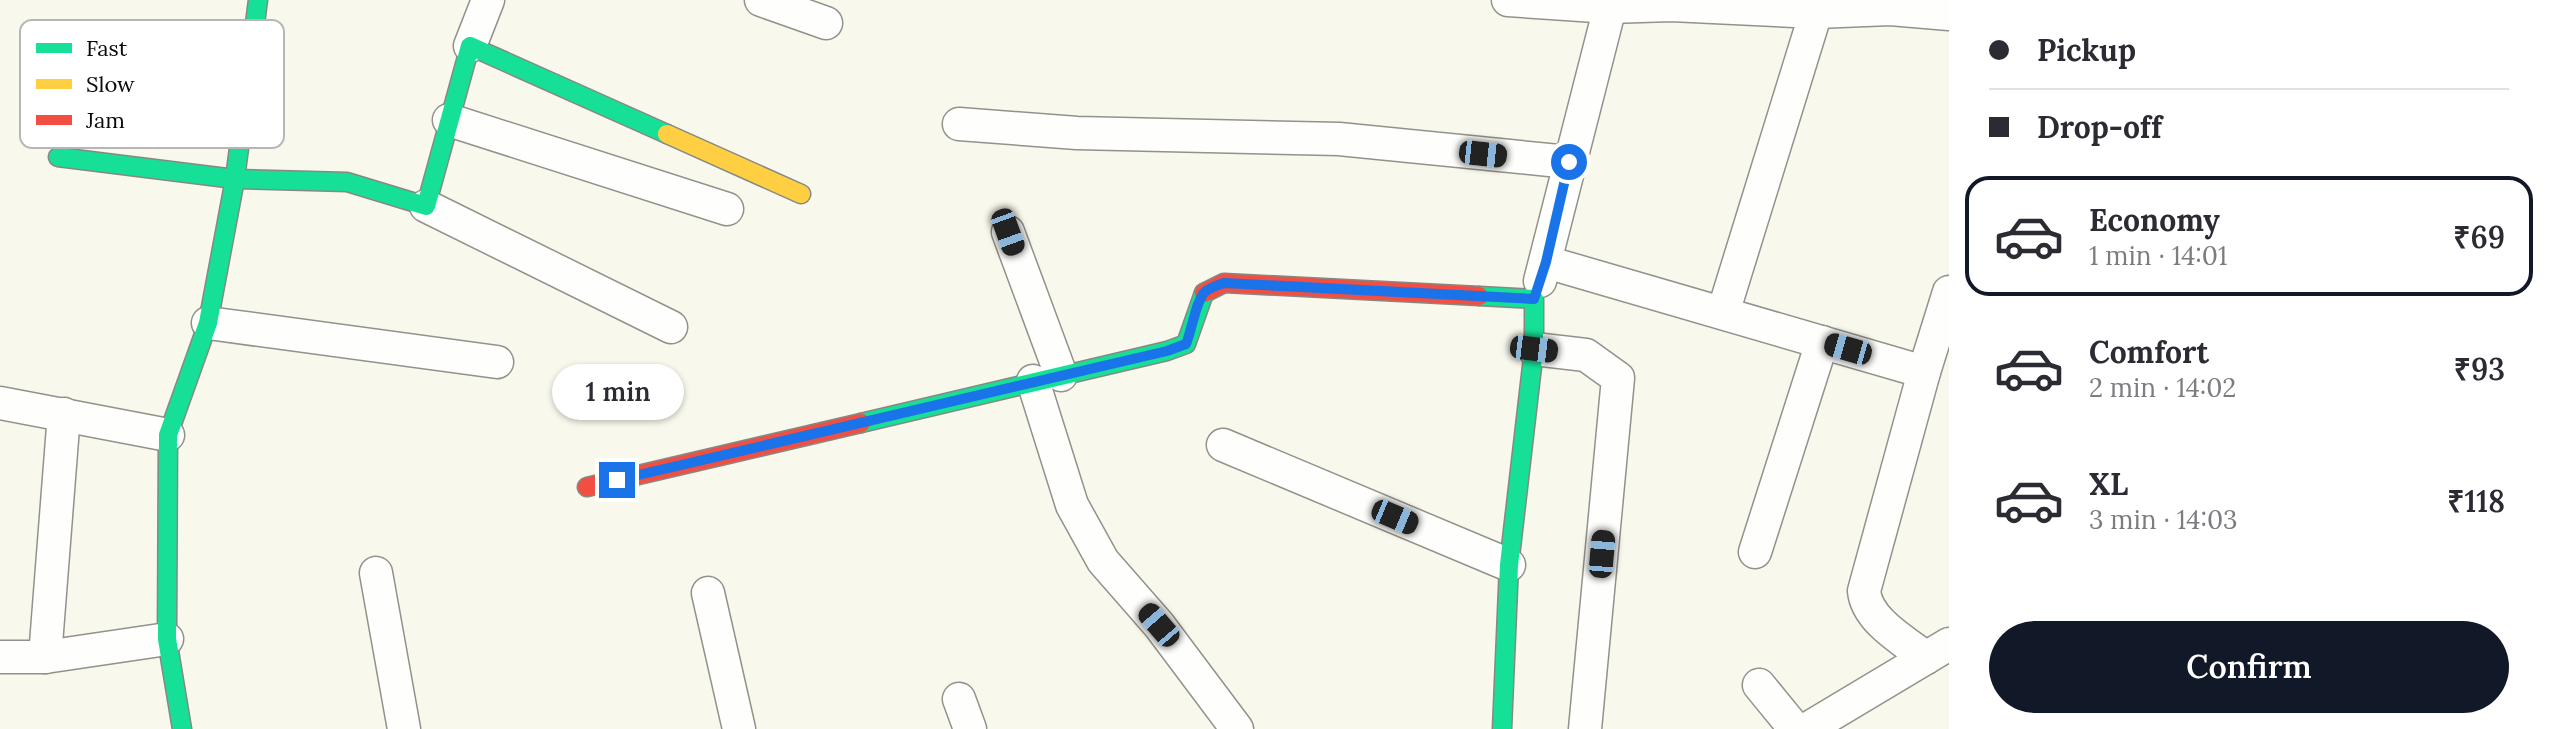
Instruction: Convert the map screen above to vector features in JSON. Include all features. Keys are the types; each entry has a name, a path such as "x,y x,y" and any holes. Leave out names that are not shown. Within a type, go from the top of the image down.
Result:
{"street":[{"path":"255,20 258,0"},
{"path":"426,206 470,46 488,0"},
{"path":"761,0 826,23"},
{"path":"1508,0 1610,7 1671,3 1816,12 1890,4 1949,14"},
{"path":"1502,729 1509,565 1534,349 1534,299 1610,7"},
{"path":"1723,313 1816,12"},
{"path":"470,46 801,194"},
{"path":"449,120 727,209"},
{"path":"959,124 1077,133 1339,139 1569,162"},
{"path":"182,729 167,639 168,435 208,323 239,148"},
{"path":"58,157 235,179 347,182 426,206 671,327"},
{"path":"1008,232 1047,378 1072,505 1103,561 1159,625 1237,729"},
{"path":"1546,262 1924,372"},
{"path":"587,487 1167,351 1186,344 1193,329 1198,302 1206,290 1224,283 1534,299"},
{"path":"1942,652 1879,621 1865,601 1864,591 1949,292"},
{"path":"208,323 497,362"},
{"path":"1755,552 1822,342"},
{"path":"1534,349 1586,355 1618,378 1585,729"},
{"path":"0,403 168,435"},
{"path":"45,657 64,414"},
{"path":"1223,445 1509,565"},
{"path":"376,573 404,729"},
{"path":"708,593 739,729"},
{"path":"0,657 45,657 167,639"},
{"path":"1807,729 1942,652"},
{"path":"1759,685 1795,729"},
{"path":"959,699 970,729"}],"traffic: fast":[{"path":"255,20 258,0"},
{"path":"58,157 235,179 347,182 426,206 470,46 667,134"},
{"path":"182,729 167,639 168,435 208,323 239,148"},
{"path":"861,423 1186,344 1204,293"},
{"path":"1479,296 1534,299 1534,349 1509,565 1502,729"}],"traffic: slow":[{"path":"667,134 801,194"}],"traffic: jam":[{"path":"1204,293 1224,283 1479,296"},
{"path":"587,487 861,423"}],"route":[{"path":"617,480 1167,351 1186,344 1193,329 1198,302 1206,290 1224,283 1534,299 1546,262 1569,162"}]}
